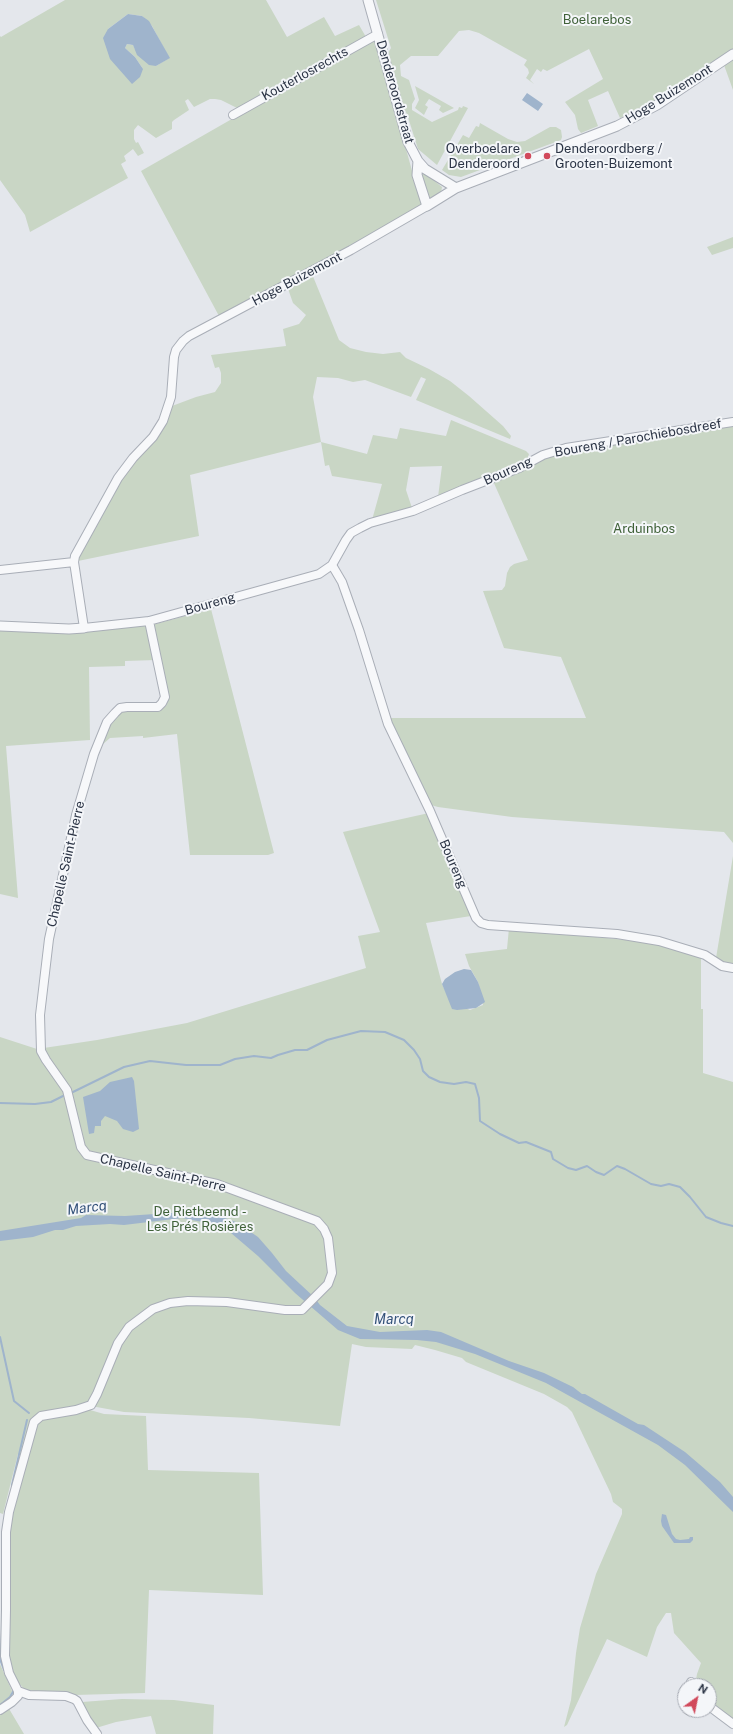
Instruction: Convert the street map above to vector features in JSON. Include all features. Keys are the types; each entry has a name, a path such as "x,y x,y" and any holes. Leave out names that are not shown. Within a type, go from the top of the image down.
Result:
{"street":[{"name":"Denderoordstraat","path":"368,0 408,142 425,169 456,188"},
{"name":"Kouterlosrechts","path":"233,114 378,34"},
{"name":"Hoge Buizemont","path":"74,562 78,549 118,478 133,458 153,437 163,421 171,397 174,357 179,346 189,336 351,250 422,210 456,188 609,130 657,105 733,54"},
{"path":"418,160 417,175 427,206"},
{"name":"Boureng / Parochiebosdreef","path":"543,455 566,448 733,422"},
{"name":"Boureng","path":"0,626 69,629 149,621 319,574 332,565 351,533 360,528 413,511 519,468 543,455"},
{"path":"0,570 74,562 84,628"},
{"name":"Boureng","path":"332,565 342,582 359,630 388,724 430,811 478,921 488,925 617,934 659,941 700,953 722,966 733,968"},
{"name":"Chapelle Saint-Pierre","path":"18,1691 9,1673 4,1656 6,1610 6,1532 9,1512 34,1422 41,1416 76,1410 89,1406 97,1394 118,1343 129,1327 160,1305 178,1301 202,1301 285,1310 299,1310 305,1308 321,1293 328,1284 332,1273 328,1238 324,1229 317,1221 217,1184 87,1155 80,1148 68,1090 41,1051 40,1015 49,939 76,815 94,754 107,722 117,711 127,707 158,707 162,703 165,696 149,621"},
{"path":"0,1710 18,1696 18,1691 29,1695 66,1696 74,1698 77,1701 87,1720 97,1734"},
{"path":"717,1712 733,1724"}],"green space":[{"path":"65,0 266,0 287,37 324,17 335,36 359,25 366,37 239,109 221,100 215,99 210,99 194,107 188,99 185,101 189,110 172,122 172,129 156,138 138,125 134,130 134,139 136,143 138,142 144,153 138,156 133,149 124,156 126,161 121,164 128,178 30,232 25,215 0,180 0,36 1,37","holes":["128,14 142,16 152,26 169,58 156,66 135,49 133,45 127,44 125,48 135,57 143,69 108,29"]},
{"name":"Boelarebos","path":"376,0 733,0 733,51 649,105 620,118 608,91 588,100 598,126 581,133 578,129 575,115 565,102 603,79 589,49 547,71 543,69 541,72 537,69 530,80 534,84 526,78 529,73 528,69 524,65 527,60 479,33 469,30 459,31 438,56 411,56 400,65 401,76 409,80 415,99 412,104 412,110 432,122 458,110 459,107 462,108 463,106 468,108 437,165 418,149 407,114 402,107 388,53 391,48"},
{"path":"376,40 422,207 219,316 141,171 314,72"},
{"path":"733,59 733,90 724,65"},
{"path":"415,86 454,108 443,113 439,110 441,106 429,99 425,105 428,107 424,115 415,108 419,100"},
{"path":"480,123 508,139 517,142 525,141 550,127 556,127 561,130 562,137 561,140 461,177 449,175 442,170 463,135 469,138 476,126 479,127"},
{"path":"426,174 442,187 441,193 431,199 429,199 421,175"},
{"path":"733,237 733,248 712,255 707,247"},
{"path":"312,274 339,340 350,348 366,352 383,354 400,352 406,358 450,381 469,396 503,426 511,436 510,439 416,400 426,379 421,377 411,397 365,380 353,382 338,378 317,377 313,397 321,442 190,475 199,536 78,561 79,554 122,479 172,406 215,392 221,383 221,373 219,367 215,368 211,355 286,346 283,329 299,324 306,315 293,303 287,286"},
{"path":"451,420 526,451 529,454 523,463 438,497 442,466 410,467 406,490 412,508 372,520 382,484 332,476 329,465 325,466 321,442 367,454 373,435 397,439 400,428 446,436"},
{"name":"Arduinbos","path":"733,426 733,843 724,832 512,817 431,805 390,718 586,718 561,657 504,648 483,591 502,590 505,586 507,573 510,567 514,564 528,560 493,481 542,459 568,451"},
{"path":"211,609 274,853 268,855 190,855 177,734 143,738 143,736 110,738 102,745 100,744 108,728 119,714 126,710 159,709 166,706 168,701 156,660 125,661 125,666 89,667 90,740 6,746 18,898 0,894 0,630 88,631 152,625"},
{"name":"De Rietbeemd - Les Prés Rosières","path":"429,813 471,916 426,923 442,984 450,1001 470,1010 483,1005 478,982 469,966 465,954 507,949 509,928 655,943 701,956 703,1073 733,1082 733,1719 717,1706 717,1678 696,1678 701,1663 674,1633 671,1613 666,1613 657,1627 647,1657 607,1639 567,1725 564,1727 571,1700 580,1628 596,1574 622,1514 622,1509 613,1502 611,1494 572,1412 567,1407 544,1394 466,1362 462,1358 435,1350 415,1345 412,1349 366,1347 352,1344 340,1426 249,1418 124,1412 91,1406 40,1414 22,1454 18,1454 3,1514 0,1513 0,1037 37,1049 97,1040 187,1023 366,968 358,936 380,932 343,832"},
{"path":"733,856 733,965 723,963 716,958"},
{"path":"85,1410 104,1414 146,1416 148,1470 259,1473 263,1595 149,1590 145,1693 75,1695 25,1690 10,1669 7,1655 9,1532 12,1506 38,1420"},
{"path":"0,1664 12,1691 11,1697 0,1706"},
{"path":"122,1699 174,1700 214,1705 213,1734 156,1734 151,1716 116,1722 96,1728 87,1714 82,1702"},
{"path":"8,1707 24,1734 0,1734 0,1713"}],"water":[{"path":"128,14 142,16 149,21 170,58 156,66 149,65 137,55 133,45 127,44 125,48 135,57 143,69 140,77 132,84 110,59 103,38 108,29"},
{"path":"527,93 543,104 538,111 522,100"},
{"path":"464,969 471,970 478,982 485,1002 476,1008 457,1010 452,1009 442,984 445,979 455,972"},
{"path":"132,1077 134,1081 139,1129 133,1132 123,1129 117,1121 105,1116 101,1121 101,1126 95,1126 94,1133 89,1134 83,1097 100,1091 110,1082"},
{"path":"185,1212 208,1213 222,1217 236,1222 258,1237 286,1271 314,1297 320,1305 347,1326 380,1332 427,1330 441,1332 509,1361 544,1373 573,1387 582,1394 585,1394 638,1424 644,1425 685,1452 720,1482 733,1497 733,1512 685,1465 658,1445 546,1383 475,1354 436,1342 417,1340 360,1339 338,1330 295,1293 258,1256 231,1233 231,1230 223,1226 182,1218 124,1225 110,1224 76,1226 63,1230 55,1230 33,1237 0,1241 0,1231 81,1218 86,1215 125,1216"},
{"path":"662,1514 666,1515 672,1534 676,1539 689,1539 690,1537 693,1537 693,1540 690,1543 674,1543 662,1526"}],"waterway":[{"path":"73,1092 124,1067 150,1061 186,1065 220,1065 235,1059 254,1056 271,1058 295,1050 307,1050 327,1040 361,1031 385,1032 404,1040 414,1050 420,1059 423,1071 429,1077 440,1082 454,1084 466,1082 475,1084 479,1098 480,1121 500,1134 519,1143 526,1142 551,1152 553,1159 568,1168 576,1170 587,1166 604,1175 617,1166 651,1184 661,1186 669,1184 680,1187 706,1217 733,1226"},
{"path":"0,1103 35,1104 51,1102 63,1096"},
{"path":"0,1337 14,1401 29,1413"},
{"path":"12,1485 27,1420"},
{"path":"2,1631 1,1662 4,1670"},
{"path":"0,1705 10,1697 14,1690"}],"place":[{"name":"Overboelare Denderoord","path":"528,156"},
{"name":"Denderoordberg / Grooten-Buizemont","path":"547,156"}],"water label":[{"name":"Marcq","path":"87,1208"},
{"name":"Marcq","path":"394,1320"}]}
